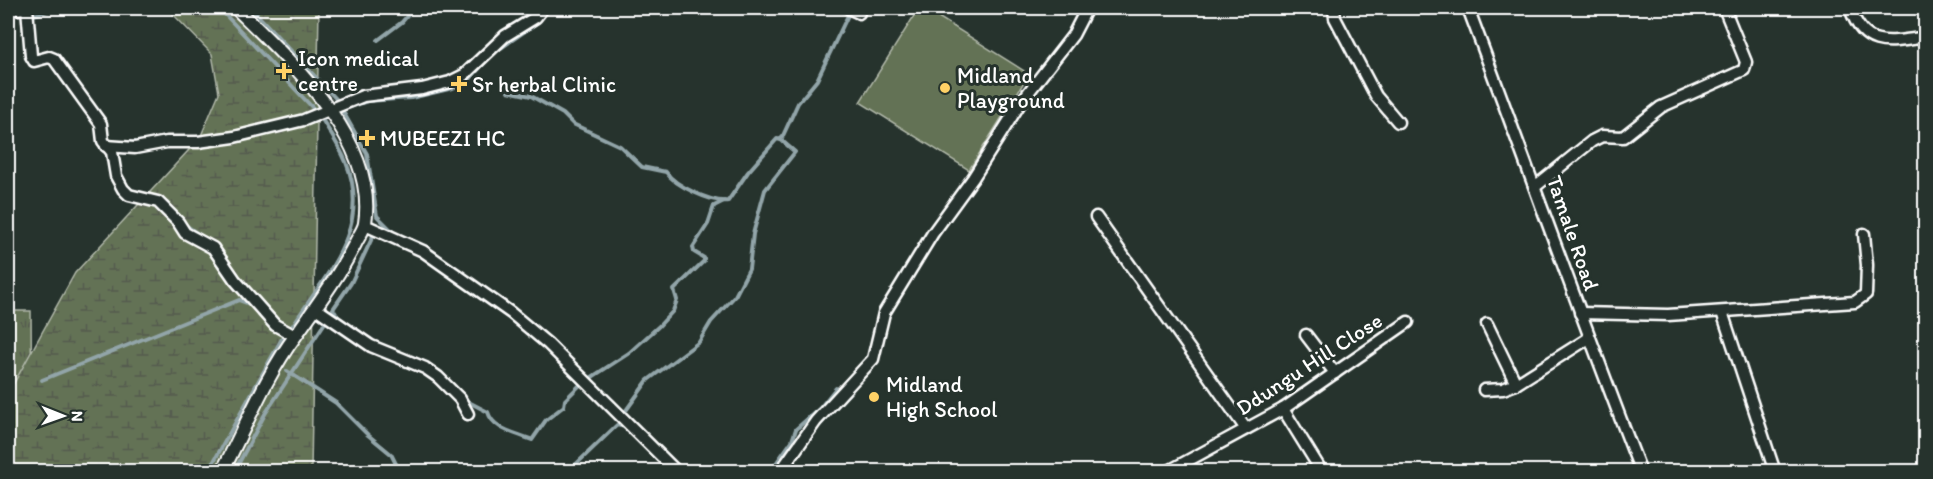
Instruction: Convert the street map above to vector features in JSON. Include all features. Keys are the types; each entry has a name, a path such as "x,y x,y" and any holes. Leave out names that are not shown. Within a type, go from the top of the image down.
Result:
{"street":[{"path":"8,10 26,8 31,56 34,61 49,57 54,60 101,124 106,146 112,152 116,176 129,195 158,202 178,222 185,233 213,248 235,280 275,325 295,336"},
{"path":"106,146 135,148 167,141 198,142 234,137 304,120 327,108 363,96 422,89 450,82 464,75 505,36 536,18 543,8"},
{"path":"780,471 816,421 873,359 884,313 933,233 974,178 1021,102 1074,35 1087,8"},
{"path":"1334,8 1335,18 1376,96 1398,122"},
{"name":"Tamale Road","path":"1468,8 1536,186 1589,338 1641,471"},
{"path":"1536,186 1592,141 1602,136 1623,137 1661,107 1744,70 1746,62 1724,8"},
{"path":"1850,8 1856,27 1868,38 1883,41 1926,37"},
{"path":"222,471 253,407 295,336 317,309 365,225 365,201 360,171 345,134 293,65 242,9"},
{"path":"1096,218 1246,429"},
{"path":"365,225 423,251 511,313 548,345 677,471"},
{"path":"1580,313 1668,315 1855,302 1866,294 1864,234"},
{"path":"317,309 371,346 431,372 444,381 464,404 468,414"},
{"path":"1722,312 1775,471"},
{"name":"Ddungu Hill Close","path":"1167,471 1283,409 1408,322"},
{"path":"1487,324 1516,384"},
{"path":"1306,335 1335,374"},
{"path":"1484,390 1503,389 1516,384 1589,338"},
{"path":"1283,409 1322,471"}],"green space":[{"path":"167,8 319,8 311,471 8,472 8,394 75,273 200,138 219,93 212,54"},
{"name":"Midland Playground","path":"919,8 924,8 1029,74 969,170 860,102"},
{"path":"8,311 31,311 32,443 8,466"}],"waterway":[{"path":"30,16 57,8"},
{"path":"219,8 314,109 308,114"},
{"path":"251,8 339,102"},
{"path":"378,40 402,22 414,8"},
{"path":"508,91 531,96 563,114 573,124 620,146 642,167 666,172 685,188 713,199 728,201 748,172 777,139 781,140 798,103 817,80 850,11"},
{"path":"498,50 538,22"},
{"path":"394,233 377,216 367,154 342,110 367,101 411,98 453,88 470,79 486,61"},
{"path":"319,114 346,162 353,186 353,209 349,230 341,251 291,328 278,321 258,303 218,250 184,224 167,203 130,194 116,174 114,151 172,144 189,146 261,131 269,133 319,114"},
{"path":"622,416 648,380 699,342 711,322 735,296 749,269 753,234 765,190 795,152 780,139"},
{"path":"127,143 146,141"},
{"path":"586,381 629,353 673,311 677,300 674,290 704,261 704,258 694,252 693,247 708,224 714,206 724,201"},
{"path":"374,234 396,241 418,252 464,280 543,344 581,384 565,400 564,406 546,420 532,440 500,427 488,412 459,397 441,375 425,365 369,341 340,320 333,309 351,283 374,234"},
{"path":"42,380 239,300 250,304"},
{"path":"234,472 265,414 326,321 329,323"},
{"path":"208,472 284,335"},
{"path":"287,371 336,403 391,454 400,472"},
{"path":"770,472 792,441 796,429 820,408 836,388"},
{"path":"820,425 852,390"},
{"path":"568,472 617,425 625,427"}],"place":[{"name":"Icon medical centre","path":"284,71"},
{"name":"Sr herbal Clinic","path":"459,84"},
{"name":"Midland Playground","path":"945,88"},
{"name":"MUBEEZI HC","path":"367,138"},
{"name":"Midland High School","path":"874,397"}]}
